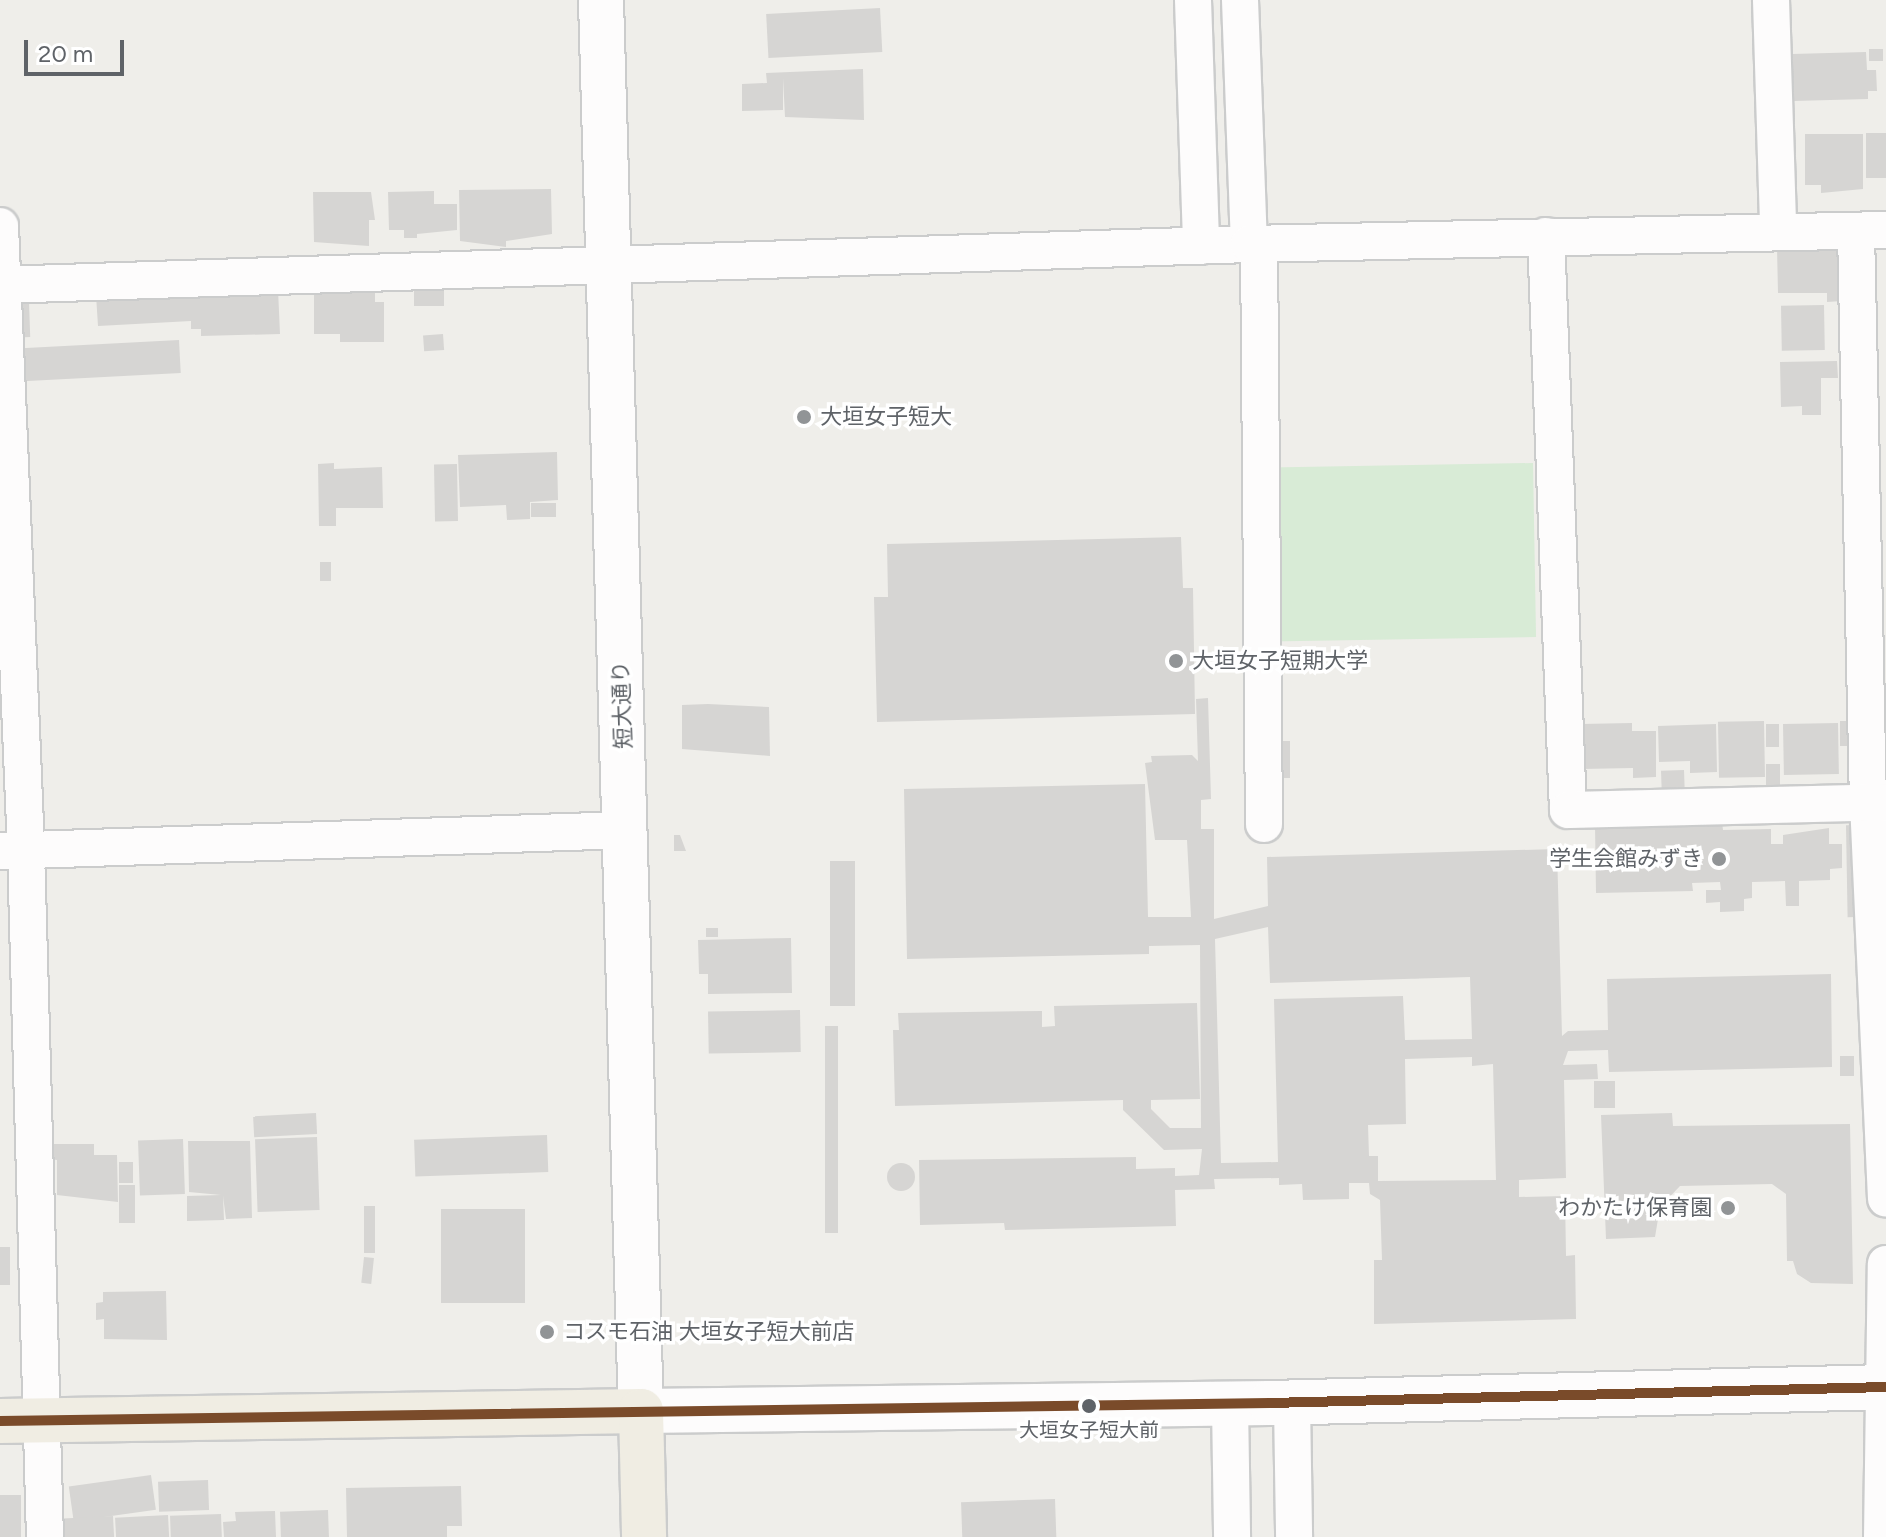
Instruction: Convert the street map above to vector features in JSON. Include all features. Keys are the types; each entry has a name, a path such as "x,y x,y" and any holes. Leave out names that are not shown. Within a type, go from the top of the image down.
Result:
{"highway":[{"path":"21,1421 641,1411 644,1537"}],"street":[{"name":"短大通り","path":"601,0 641,1411"},
{"path":"1193,0 1233,245"},
{"path":"1240,0 1233,245 1264,824"},
{"path":"1771,0 1778,229"},
{"path":"0,226 21,1421 45,1537"},
{"path":"1,285 609,263 1778,229 1871,230 1877,802 1886,1199"},
{"path":"1546,236 1568,810 1877,802"},
{"path":"13,851 625,830"},
{"path":"1882,1537 1886,1264"},
{"path":"641,1411 1259,1403 1884,1388"},
{"path":"1232,1537 1259,1403"},
{"path":"1259,1403 1294,1537"}],"green space":[{"path":"1533,463 1536,637 1270,642 1267,468"}],"building":[{"path":"880,8 882,52 768,58 766,14"},
{"path":"1869,49 1883,49 1883,61 1869,61"},
{"path":"1866,52 1867,70 1876,70 1877,91 1868,91 1868,99 1793,101 1792,54"},
{"path":"863,69 864,120 785,117 783,78 783,110 742,111 742,84 767,83 766,73"},
{"path":"1866,133 1886,133 1886,178 1866,178"},
{"path":"1805,134 1863,134 1863,189 1821,193 1821,185 1805,185"},
{"path":"551,189 552,234 506,241 506,247 460,241 459,190"},
{"path":"434,191 434,204 457,204 457,230 404,238 404,230 389,230 388,192"},
{"path":"313,192 371,192 375,220 369,220 369,246 314,242"},
{"path":"1829,247 1842,251 1842,301 1827,302 1827,293 1778,293 1777,248"},
{"path":"414,286 444,286 444,306 414,306"},
{"path":"314,288 375,288 375,302 384,302 384,342 340,342 340,334 314,334"},
{"path":"278,289 280,334 201,336 201,329 191,329 191,321 98,326 96,295"},
{"path":"17,302 29,302 30,337 18,337"},
{"path":"1824,305 1825,350 1782,351 1781,306"},
{"path":"443,334 444,350 424,351 423,335"},
{"path":"179,340 181,373 23,381 21,348"},
{"path":"1837,361 1838,378 1821,378 1821,415 1802,415 1802,406 1781,407 1780,362"},
{"path":"557,452 558,500 530,502 530,519 507,520 506,505 460,507 458,455"},
{"path":"334,463 334,469 382,467 383,508 336,508 336,526 319,526 318,464"},
{"path":"434,464 457,464 458,521 435,521"},
{"path":"531,503 556,503 556,517 531,517"},
{"path":"1181,537 1183,588 1193,588 1195,714 877,722 874,597 888,597 887,544"},
{"path":"320,562 331,562 331,581 320,581"},
{"path":"1208,698 1211,799 1201,800 1201,829 1214,829 1214,919 1268,906 1267,857 1557,849 1562,1036 1568,1031 1608,1030 1607,979 1831,974 1832,1067 1609,1072 1608,1050 1568,1051 1563,1065 1597,1064 1598,1079 1564,1080 1566,1178 1519,1180 1519,1197 1565,1196 1566,1256 1575,1255 1576,1319 1374,1324 1374,1260 1382,1260 1380,1200 1370,1194 1369,1183 1349,1183 1349,1199 1303,1200 1302,1184 1279,1185 1279,1178 1214,1179 1215,1189 1175,1190 1176,1226 1005,1230 1004,1223 920,1225 919,1160 1136,1157 1136,1169 1175,1168 1175,1176 1199,1175 1202,1149 1164,1150 1123,1110 1123,1100 895,1106 893,1030 899,1030 898,1013 1042,1011 1042,1027 1055,1026 1054,1006 1197,1003 1200,1099 1151,1100 1151,1109 1170,1128 1201,1128 1200,945 1149,946 1149,954 907,959 904,789 1145,784 1148,917 1191,917 1187,840 1155,840 1145,763 1152,762 1151,756 1192,755 1198,761 1196,699","holes":["1268,927 1270,983 1470,977 1472,1039 1405,1040 1403,996 1274,999 1278,1162 1221,1163 1215,939","1472,1057 1472,1066 1493,1064 1496,1180 1378,1181 1378,1156 1369,1156 1368,1125 1406,1124 1405,1059"]},
{"path":"682,705 769,707 770,756 682,749"},
{"path":"1764,721 1765,777 1719,778 1718,722"},
{"path":"1840,721 1855,721 1855,746 1840,746"},
{"path":"1632,723 1632,731 1656,731 1656,777 1633,778 1633,768 1582,769 1581,724"},
{"path":"1838,723 1839,774 1784,775 1783,724"},
{"path":"1716,724 1717,772 1690,773 1690,761 1659,762 1658,726"},
{"path":"1766,724 1779,724 1779,747 1766,747"},
{"path":"1281,741 1290,741 1290,778 1281,778"},
{"path":"1766,764 1780,764 1780,788 1766,788"},
{"path":"1684,770 1685,794 1662,795 1661,771"},
{"name":"学生会館みずき","path":"1722,822 1723,830 1771,829 1771,844 1783,844 1783,835 1829,828 1829,844 1842,844 1842,868 1830,869 1830,880 1799,881 1799,906 1786,906 1785,881 1752,882 1752,898 1744,899 1744,911 1720,912 1720,902 1706,903 1706,890 1721,890 1720,882 1692,883 1693,891 1596,893 1595,825"},
{"path":"1846,825 1856,825 1858,917 1848,917"},
{"path":"674,835 680,835 686,851 674,851"},
{"path":"830,861 855,861 855,1006 830,1006"},
{"path":"706,928 718,928 718,937 706,937"},
{"path":"791,938 792,993 708,994 708,974 699,974 698,940"},
{"path":"800,1010 801,1052 709,1054 708,1012"},
{"path":"825,1026 838,1026 838,1233 825,1233"},
{"path":"1840,1056 1854,1056 1854,1076 1840,1076"},
{"path":"1594,1081 1615,1081 1615,1108 1594,1108"},
{"path":"316,1113 317,1134 254,1137 253,1116"},
{"path":"1672,1113 1673,1126 1850,1124 1853,1284 1811,1283 1797,1274 1793,1261 1787,1261 1786,1194 1772,1184 1680,1186 1660,1207 1655,1237 1606,1239 1601,1115"},
{"path":"547,1135 548,1172 415,1177 414,1140"},
{"path":"317,1137 320,1210 258,1212 255,1139"},
{"path":"183,1139 185,1194 140,1196 138,1141"},
{"path":"188,1141 250,1141 252,1218 226,1219 223,1196 224,1220 187,1221 187,1196 221,1195 189,1192"},
{"path":"49,1144 94,1144 94,1155 117,1155 118,1202 57,1195 57,1160 50,1159"},
{"path":"119,1162 133,1162 133,1183 119,1183"},
{"path":"901,1163 911,1167 915,1177 911,1187 901,1191 891,1187 887,1177 891,1167"},
{"path":"119,1185 135,1185 135,1223 119,1223"},
{"path":"364,1206 375,1206 375,1253 364,1253"},
{"path":"441,1209 525,1209 525,1303 441,1303"},
{"path":"0,1247 10,1247 10,1285 0,1285"},
{"path":"364,1257 374,1258 371,1284 361,1283"},
{"path":"166,1291 167,1340 104,1339 104,1319 96,1320 96,1303 103,1302 103,1292"},
{"path":"151,1475 156,1510 74,1521 69,1487"},
{"path":"208,1480 209,1510 159,1512 158,1482"},
{"path":"461,1486 462,1526 447,1526 447,1537 347,1537 346,1488"},
{"path":"0,1495 21,1495 21,1537 0,1537"},
{"path":"1055,1499 1056,1537 962,1537 961,1502"},
{"path":"328,1510 329,1537 281,1537 280,1512"},
{"path":"275,1511 276,1537 224,1537 223,1522 236,1521 235,1512"},
{"path":"221,1514 222,1537 171,1537 170,1516"},
{"path":"168,1515 169,1537 116,1537 115,1518"},
{"path":"113,1516 114,1537 64,1537 63,1519"}],"transit line":[{"path":"0,1421 1270,1403 1886,1387"}],"place":[{"name":"大垣女子短大","path":"804,417"},
{"name":"大垣女子短期大学","path":"1176,661"},
{"name":"学生会館みずき","path":"1719,859"},
{"name":"わかたけ保育園","path":"1728,1208"},
{"name":"コスモ石油 大垣女子短大前店","path":"547,1332"},
{"name":"大垣女子短大前","path":"1089,1406"}]}
